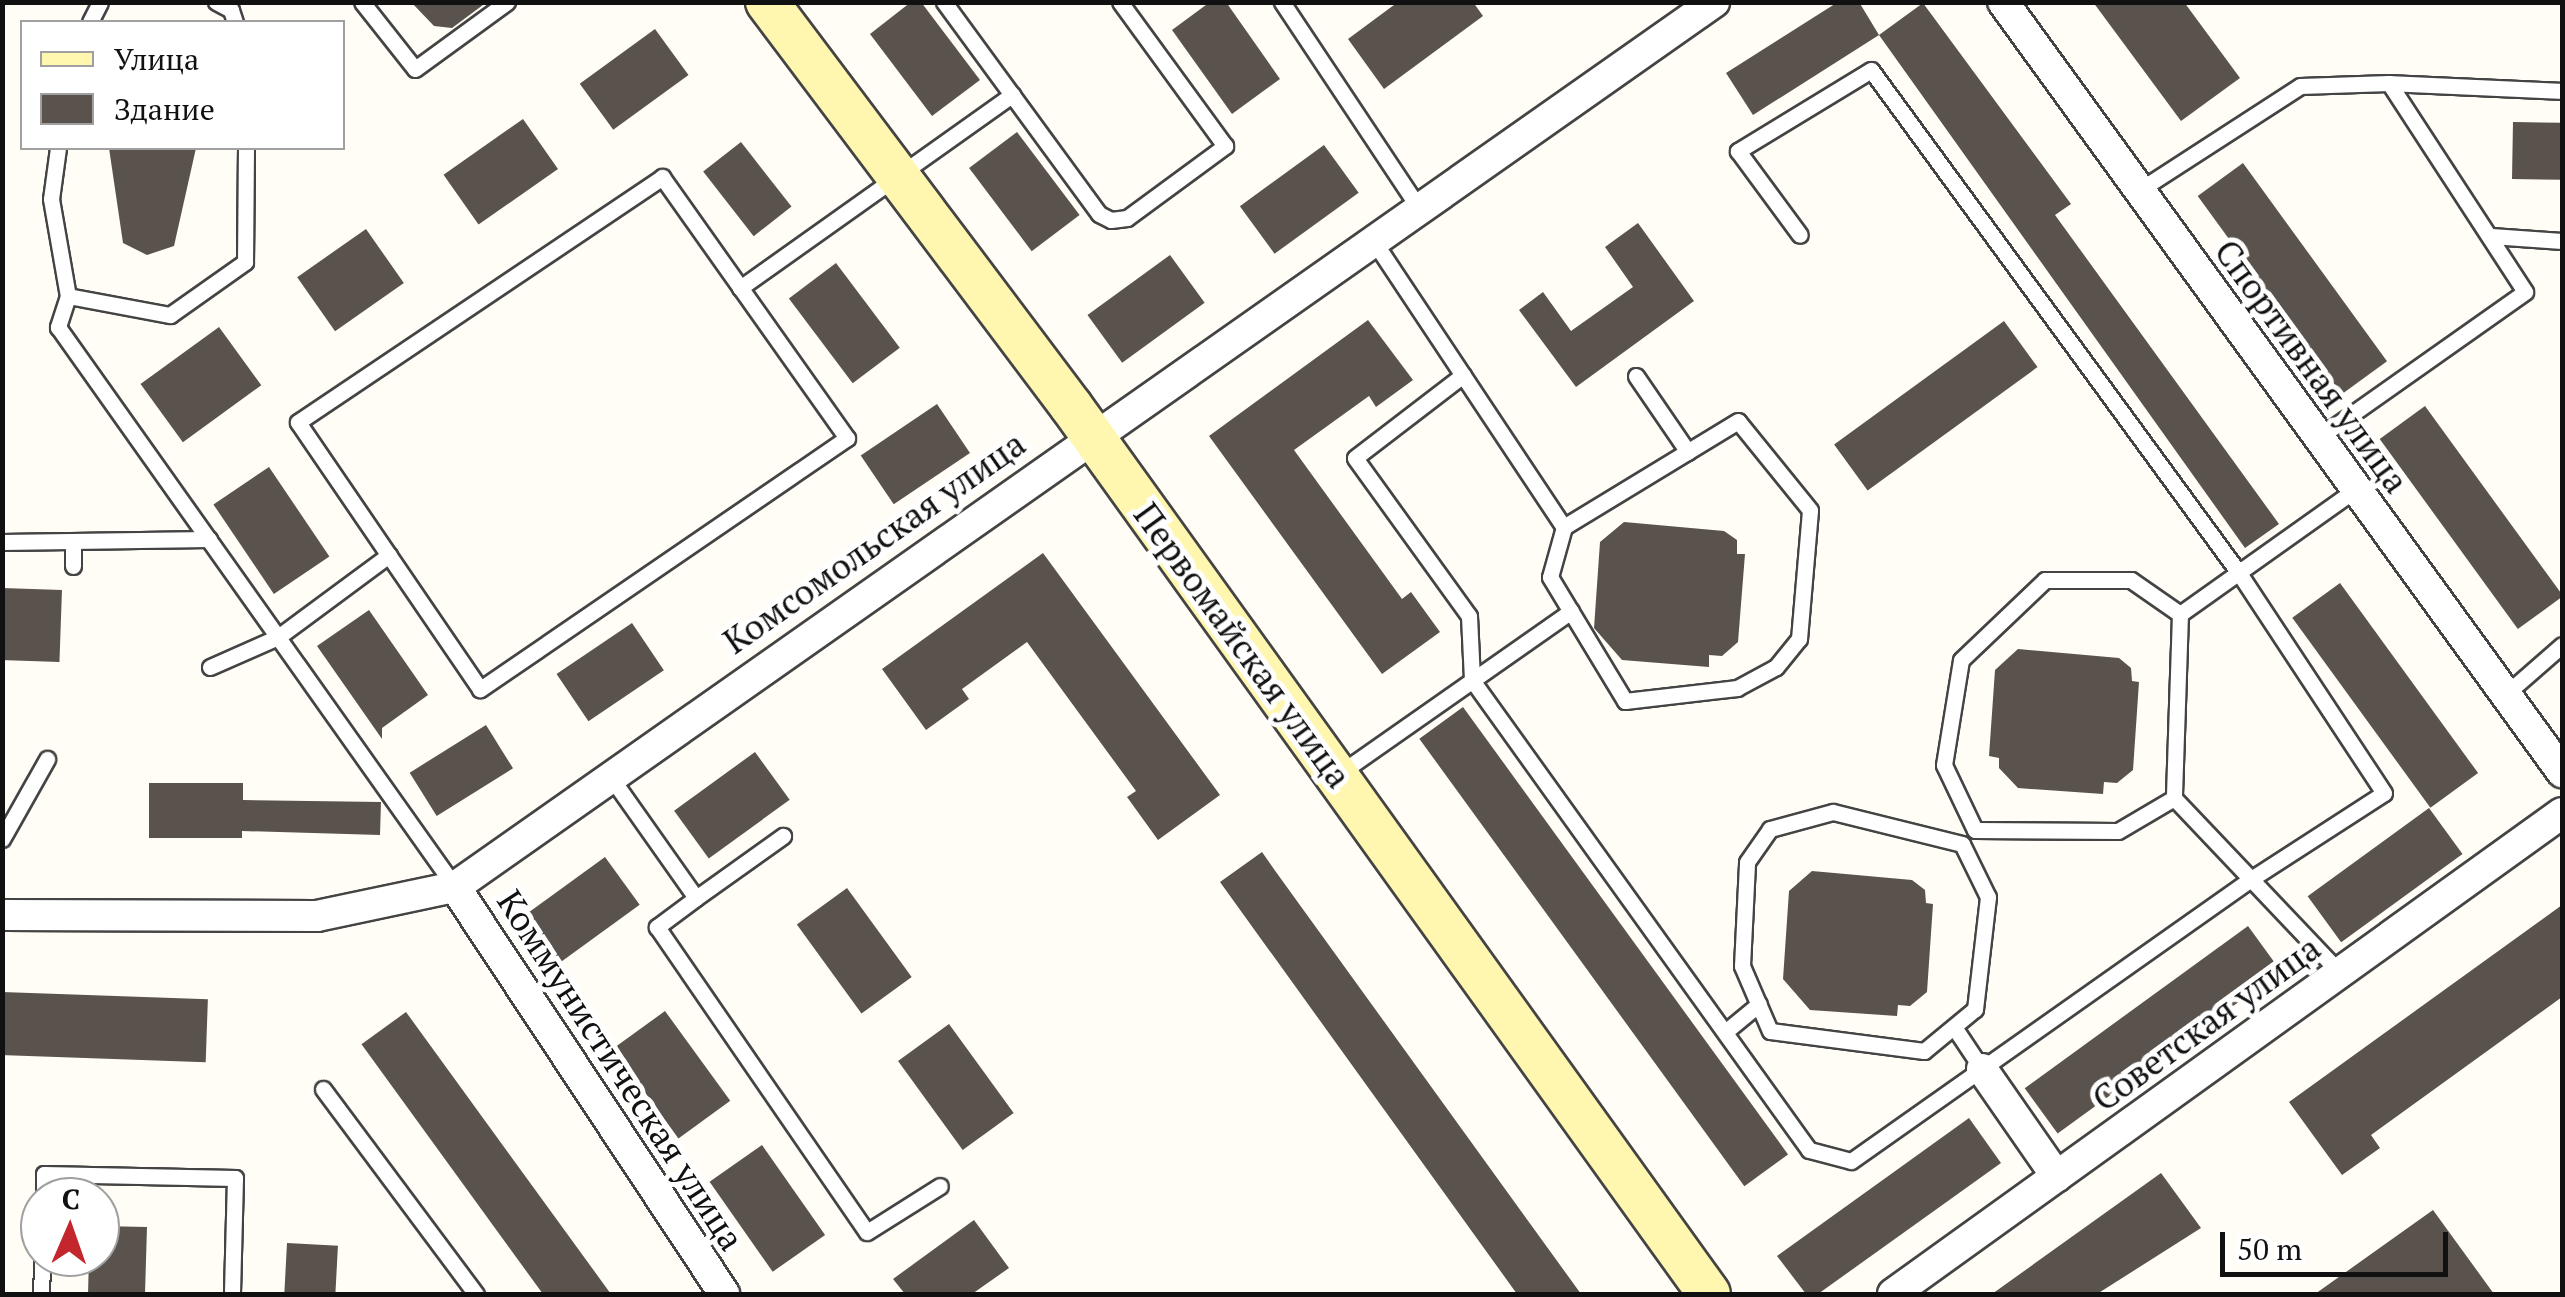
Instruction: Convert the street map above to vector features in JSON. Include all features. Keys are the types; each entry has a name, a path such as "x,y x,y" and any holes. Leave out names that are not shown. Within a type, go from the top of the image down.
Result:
{"street":[{"name":"Первомайская улица","path":"767,2 1092,434 1709,1294"},
{"name":"Комсомольская улица","path":"2,915 317,916 455,886 1092,434 1714,2"},
{"name":"Спортивная улица","path":"2004,2 2562,772"},
{"name":"Советская улица","path":"1893,1294 2562,813"},
{"name":"Коммунистическая улица","path":"455,886 724,1294"},
{"path":"1982,1068 2057,1176"}],"lane":[{"path":"216,2 230,10 234,20"},
{"path":"362,2 415,70 507,2"},
{"path":"944,2 1100,214 1111,220 1127,218 1225,146 1120,2"},
{"path":"1282,2 1419,208"},
{"path":"1463,375 1355,458 1469,616 1472,680 1810,1150 1851,1161 2251,879 2384,793 2238,573 1872,70 1738,151 1800,235"},
{"path":"2318,438 2526,292 2388,83"},
{"path":"2138,191 2300,86 2388,83 2562,91"},
{"path":"740,288 1012,95"},
{"path":"58,150 51,199 68,296 58,328 455,886"},
{"path":"68,296 170,315 246,262 246,150"},
{"path":"662,177 740,288 847,438 480,689 298,422 662,177"},
{"path":"2490,236 2562,241"},
{"path":"1373,240 1564,527"},
{"path":"1636,376 1688,452"},
{"path":"1738,421 1810,510 1799,640 1776,667 1737,688 1624,701 1550,577 1564,527 1688,452 1738,421"},
{"path":"2180,614 2356,489"},
{"path":"2,542 209,539"},
{"path":"73,541 73,566"},
{"path":"210,667 278,637 389,555"},
{"path":"1975,830 1944,765 1962,660 2046,580 2131,580 2180,614"},
{"path":"1337,776 1570,611"},
{"path":"2180,614 2174,798 2340,973"},
{"path":"2506,694 2562,645"},
{"path":"2,839 47,759"},
{"path":"610,776 696,898"},
{"path":"1962,844 1975,830 2118,831 2174,798"},
{"path":"1833,812 1962,844 1988,897 1975,1009 1924,1052 1770,1031 1759,1004 1742,966 1747,862 1770,829 1833,812"},
{"path":"782,836 657,927 867,1232 940,1186"},
{"path":"1725,1032 1759,1004"},
{"path":"1954,1027 1982,1068"},
{"path":"323,1089 476,1294"},
{"path":"44,1177 234,1178 232,1294"}],"building":[{"path":"411,2 487,2 452,28 434,26"},
{"path":"911,2 921,2 980,80 932,116 870,34"},
{"path":"1210,2 1226,2 1280,79 1232,114 1172,30"},
{"path":"1398,2 1473,2 1483,16 1384,89 1348,39"},
{"path":"1838,2 1859,2 1879,35 1753,115 1726,73"},
{"path":"2093,2 2184,2 2240,78 2181,121"},
{"path":"1923,3 2071,204 2055,215 2279,524 2245,548 1879,35"},
{"path":"655,29 689,75 613,130 580,84"},
{"path":"523,119 558,169 479,225 444,175"},
{"path":"2513,122 2562,123 2561,180 2512,179"},
{"path":"1017,132 1080,215 1032,251 969,168"},
{"path":"741,142 791,207 754,236 703,172"},
{"path":"1324,145 1359,193 1275,254 1240,206"},
{"path":"109,150 196,150 174,246 147,255 123,243"},
{"path":"2243,163 2387,361 2342,394 2198,196"},
{"path":"1638,223 1694,301 1576,387 1519,310 1543,292 1571,331 1633,287 1605,247"},
{"path":"366,229 404,283 335,331 297,277"},
{"path":"1170,255 1205,303 1122,363 1087,315"},
{"path":"836,263 900,348 853,383 789,299"},
{"path":"1368,320 1413,380 1376,407 1369,396 1294,450 1402,599 1411,592 1440,632 1382,674 1209,436"},
{"path":"2004,321 2038,367 1868,491 1834,444"},
{"path":"219,327 261,385 183,442 141,384"},
{"path":"937,404 970,453 894,504 861,455"},
{"path":"2425,406 2562,595 2518,629 2380,439"},
{"path":"269,467 329,557 274,594 213,504"},
{"path":"1624,522 1724,531 1737,540 1737,554 1745,554 1738,642 1722,656 1709,655 1709,667 1622,660 1594,628 1600,542"},
{"path":"1043,553 1220,795 1158,840 1127,797 1136,791 1027,642 962,689 969,699 926,730 882,669"},
{"path":"2340,583 2478,773 2430,808 2292,618"},
{"path":"2,588 62,590 59,662 2,660"},
{"path":"369,610 428,695 382,728 382,739 317,646"},
{"path":"632,623 664,670 588,721 557,674"},
{"path":"2018,649 2119,658 2131,668 2132,681 2139,682 2133,770 2117,783 2104,782 2103,794 2018,788 1999,768 1999,758 1989,756 1995,670"},
{"path":"1463,707 1788,1154 1744,1186 1419,739"},
{"path":"486,725 513,768 437,816 410,773"},
{"path":"755,752 790,800 709,859 674,811"},
{"path":"149,783 243,783 243,800 381,802 380,835 242,831 242,838 149,838"},
{"path":"2429,808 2463,854 2341,942 2308,896"},
{"path":"1262,852 1581,1294 1517,1294 1220,882"},
{"path":"605,857 640,905 559,964 524,916"},
{"path":"1812,871 1912,880 1925,890 1926,903 1933,904 1927,992 1910,1006 1898,1005 1897,1016 1810,1010 1783,979 1789,891"},
{"path":"847,888 912,977 861,1013 797,924"},
{"path":"2562,905 2562,997 2371,1135 2380,1148 2342,1175 2289,1102"},
{"path":"2248,926 2281,971 2058,1134 2025,1088"},
{"path":"2,992 208,999 206,1062 2,1055"},
{"path":"665,1011 730,1101 678,1138 613,1049"},
{"path":"406,1012 610,1293 543,1294 362,1044"},
{"path":"949,1024 1014,1113 963,1150 898,1061"},
{"path":"1969,1118 2001,1163 1818,1294 1806,1294 1777,1256"},
{"path":"762,1145 825,1235 773,1272 710,1182"},
{"path":"2161,1173 2201,1228 2097,1294 1992,1294"},
{"path":"2433,1210 2494,1294 2315,1294"},
{"path":"974,1220 1009,1268 972,1294 905,1294 893,1279"},
{"path":"120,1226 147,1227 145,1294 88,1294 88,1277 120,1277"},
{"path":"287,1243 338,1246 335,1294 284,1294"}]}
